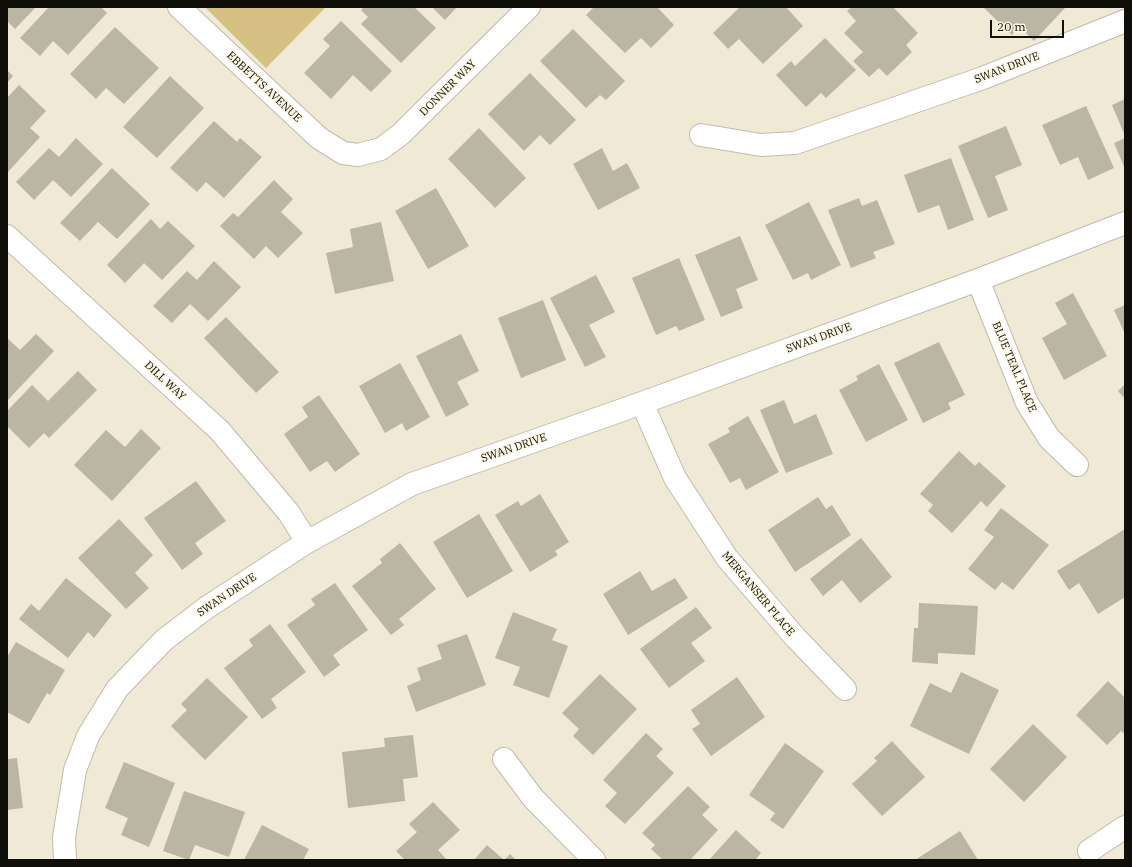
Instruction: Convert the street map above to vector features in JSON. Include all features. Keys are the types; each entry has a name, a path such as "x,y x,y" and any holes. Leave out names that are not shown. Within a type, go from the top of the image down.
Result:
{"street":[{"name":"EBBETTS AVENUE","path":"178,7 319,138 343,153 358,155"},
{"name":"DONNER WAY","path":"358,155 381,149 401,134 529,7"},
{"name":"SWAN DRIVE","path":"701,135 761,145 795,142 983,78 1125,21"},
{"name":"SWAN DRIVE","path":"65,860 64,837 75,770 88,736 118,689 164,640 206,608 307,542 412,484 642,403 978,280 1125,222"},
{"name":"DILL WAY","path":"7,236 220,431 289,513 307,542"},
{"name":"BLUE TEAL PLACE","path":"978,280 1027,403 1049,438 1077,465"},
{"name":"MERGANSER PLACE","path":"642,403 675,478 727,558 795,638 846,689"},
{"path":"504,759 533,798 594,860"},
{"path":"1089,852 1125,827"}],"shaded area":[{"path":"205,7 326,7 266,68"}],"building":[{"path":"7,7 36,7 15,29 7,21"},
{"path":"49,7 101,7 107,13 68,55 53,41 40,56 20,38"},
{"path":"364,7 414,7 436,28 401,63 361,24 368,17 361,10"},
{"path":"432,7 457,7 445,20"},
{"path":"594,7 657,7 674,25 651,48 641,38 625,53 586,15"},
{"path":"740,7 786,7 803,26 763,64 739,39 728,49 713,33"},
{"path":"852,7 893,7 918,33 906,45 912,52 887,76 879,68 869,77 853,61 863,52 844,33 856,21 847,11"},
{"path":"983,7 1065,8 1034,41 1020,27 1012,35"},
{"path":"341,21 392,71 371,92 353,75 331,99 304,73 330,46 323,39"},
{"path":"115,27 159,68 124,104 106,88 96,99 70,74"},
{"path":"573,29 625,81 606,100 600,95 586,108 540,61"},
{"path":"825,38 856,70 826,98 821,93 806,107 776,75 791,61 795,66"},
{"path":"7,70 13,76 7,83"},
{"path":"530,73 576,120 550,145 540,135 524,151 488,114"},
{"path":"170,76 204,108 157,158 123,127"},
{"path":"19,85 46,111 30,128 40,137 7,173 7,98"},
{"path":"1125,99 1125,136 1112,105"},
{"path":"1086,106 1114,168 1088,180 1078,157 1060,165 1042,125"},
{"path":"214,121 237,142 240,138 262,157 224,198 206,182 197,192 170,168"},
{"path":"1006,126 1022,165 995,176 1008,210 988,218 958,146"},
{"path":"479,128 526,178 495,208 448,159"},
{"path":"76,138 103,164 71,197 53,180 34,200 16,182 49,148 59,157"},
{"path":"1125,138 1125,169 1114,143"},
{"path":"602,148 613,171 627,163 640,188 598,210 573,164"},
{"path":"951,158 974,220 948,230 939,205 918,213 904,175"},
{"path":"112,168 150,204 117,239 98,222 80,241 60,223"},
{"path":"274,180 293,199 281,212 303,233 278,258 266,246 254,259 220,226 233,213 238,217"},
{"path":"436,188 469,246 428,269 395,211"},
{"path":"859,198 862,206 877,200 895,244 873,252 876,258 851,268 828,210"},
{"path":"809,202 841,265 811,280 808,273 793,280 765,225"},
{"path":"151,219 160,229 168,221 195,246 162,280 144,263 125,283 107,265"},
{"path":"381,222 394,281 335,294 326,253 353,247 350,229"},
{"path":"740,236 758,280 736,289 743,308 721,317 695,255"},
{"path":"679,258 705,320 679,331 676,326 656,335 632,278"},
{"path":"214,261 241,287 208,321 190,304 172,323 153,306 187,271 197,280"},
{"path":"596,275 615,312 589,325 606,357 585,367 550,298"},
{"path":"1073,293 1107,356 1064,380 1042,338 1067,324 1055,303"},
{"path":"543,300 566,360 521,378 498,318"},
{"path":"1125,305 1125,334 1114,310"},
{"path":"226,317 279,372 256,393 204,338"},
{"path":"36,334 54,351 7,401 7,338 20,350"},
{"path":"461,334 479,371 457,382 469,405 446,417 416,356"},
{"path":"939,342 965,395 948,403 951,409 923,423 894,363"},
{"path":"400,363 430,417 406,431 402,423 385,433 359,386"},
{"path":"879,364 908,420 866,442 839,390 858,380 856,376"},
{"path":"78,371 97,390 49,438 44,433 29,448 7,426 7,411 32,385 48,401"},
{"path":"1125,384 1125,399 1118,391"},
{"path":"319,395 360,454 335,472 327,461 310,472 284,434 308,417 302,407"},
{"path":"784,400 794,424 816,414 833,454 786,473 760,410"},
{"path":"748,416 779,472 746,490 740,478 730,483 708,444 730,432 728,428"},
{"path":"141,429 161,448 112,501 74,465 106,430 125,447"},
{"path":"959,451 975,466 979,462 1006,486 987,507 981,501 952,533 928,511 933,505 920,494"},
{"path":"196,481 226,521 195,543 203,554 182,570 144,518"},
{"path":"540,494 569,542 555,551 558,555 530,572 495,515 518,501 521,506"},
{"path":"818,497 826,509 832,505 851,535 795,572 768,530"},
{"path":"1001,508 1049,545 1013,590 1002,582 995,590 968,569 994,537 984,530"},
{"path":"479,514 513,571 467,598 433,542"},
{"path":"119,519 153,555 135,573 149,588 126,609 78,558"},
{"path":"1125,529 1125,597 1098,614 1079,583 1069,590 1057,571"},
{"path":"861,538 892,577 860,603 842,580 823,596 810,579"},
{"path":"400,543 436,589 399,619 404,625 391,635 352,586 382,563 380,559"},
{"path":"640,571 652,591 675,578 688,598 628,635 603,594"},
{"path":"66,578 112,615 94,638 88,632 68,658 19,619 31,604 39,611"},
{"path":"335,583 368,630 333,655 340,665 324,677 287,625 315,605 311,599"},
{"path":"919,603 978,606 975,655 938,653 938,664 912,662 914,628 918,628"},
{"path":"696,607 712,628 691,643 705,661 669,688 640,649"},
{"path":"513,612 557,629 552,640 568,646 549,698 513,685 520,667 495,658"},
{"path":"270,624 306,672 271,699 277,708 262,719 224,668 253,646 249,640"},
{"path":"467,634 486,685 416,712 407,686 421,680 417,668 442,659 437,645"},
{"path":"16,642 65,670 50,695 47,693 29,724 7,712 7,657"},
{"path":"961,672 999,690 969,754 910,726 930,683 951,693"},
{"path":"600,674 637,709 593,755 573,736 579,729 562,713"},
{"path":"737,677 765,717 711,756 692,729 700,724 691,710"},
{"path":"207,678 248,717 205,760 171,726 187,710 181,704"},
{"path":"1108,681 1125,698 1125,734 1121,731 1107,745 1076,715"},
{"path":"1033,724 1067,757 1024,802 990,769"},
{"path":"646,733 663,749 656,756 674,773 625,824 605,806 617,793 603,780"},
{"path":"413,735 418,777 403,779 405,801 348,808 342,752 385,747 384,738"},
{"path":"892,741 925,777 882,816 852,784 877,761 874,758"},
{"path":"785,743 824,771 783,829 770,820 775,813 749,795"},
{"path":"17,758 23,808 7,810 7,759"},
{"path":"124,762 175,783 149,847 121,835 128,818 105,808"},
{"path":"688,786 710,807 702,815 718,830 690,860 663,860 651,849 655,845 642,833"},
{"path":"184,791 245,812 229,857 195,845 189,860 163,851"},
{"path":"433,802 460,830 438,850 447,860 405,860 396,851 417,832 409,824"},
{"path":"262,825 309,849 303,860 244,860"},
{"path":"736,830 761,853 755,860 709,860"},
{"path":"960,831 978,860 915,860"},
{"path":"487,845 504,860 474,860"},
{"path":"510,854 516,860 504,860"}]}
